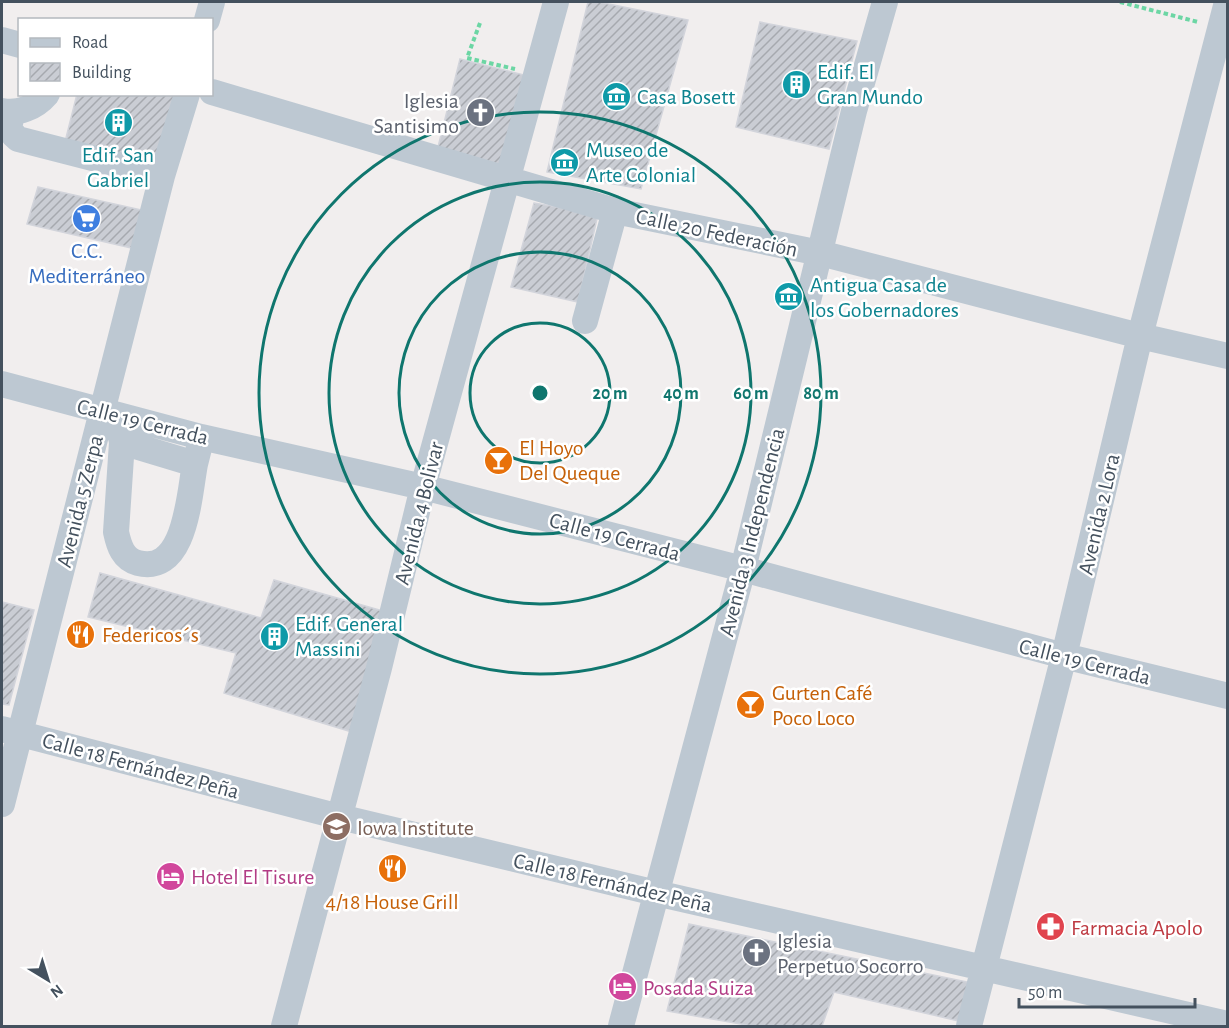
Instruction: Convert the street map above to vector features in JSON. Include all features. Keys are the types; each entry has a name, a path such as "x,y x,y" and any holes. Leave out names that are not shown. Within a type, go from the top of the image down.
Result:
{"street":[{"path":"208,18 212,2"},
{"name":"Avenida 4 Bolivar","path":"284,1026 379,668 423,487 556,2"},
{"name":"Avenida 3 Independencia","path":"621,1026 743,570 854,111 885,2"},
{"name":"Avenida 2 Lora","path":"969,1026 1064,656 1140,336 1227,2"},
{"path":"2,40 18,44"},
{"name":"Calle 20 Federación","path":"213,92 615,211 820,253 1140,336 1227,356"},
{"path":"45,96 40,102 7,112 10,133 18,139 162,176"},
{"name":"Avenida 5 Zerpa","path":"2,804 10,731 109,413 162,176 186,96"},
{"path":"585,321 615,211"},
{"name":"Calle 19 Cerrada","path":"2,384 201,437 423,487 1064,656 1227,696"},
{"path":"109,413 122,442 116,532 119,546 127,558 136,562 148,564 165,559 176,548 182,532 201,437"},
{"path":"122,442 195,464"},
{"name":"Calle 18 Fernández Peña","path":"10,731 340,818 1227,1024"}],"path":[{"path":"1120,2 1220,28"},
{"path":"480,23 467,58 536,74"}],"building":[{"name":"Casa Bosett","path":"588,2 599,2 688,20 641,189 547,172"},
{"name":"Edif. El Gran Mundo","path":"760,22 857,41 829,149 736,127"},
{"name":"Iglesia Santisimo","path":"460,59 524,75 499,170 437,151"},
{"name":"Edif. San Gabriel","path":"76,96 175,96 151,170 63,150"},
{"name":"C.C. Mediterráneo","path":"38,187 146,211 136,249 27,224"},
{"path":"534,203 598,214 578,302 511,287"},
{"name":"Edif. General Massini","path":"100,573 261,618 274,580 390,613 352,732 224,693 236,653 88,617"},
{"path":"2,602 34,610 9,705 2,704"},
{"name":"Iglesia Perpetuo Socorro","path":"689,924 972,983 959,1021 834,992 822,1026 752,1026 667,1011"}],"place":[{"name":"Edif. El Gran Mundo","path":"796,84"},
{"name":"Casa Bosett","path":"616,96"},
{"name":"Iglesia Santisimo","path":"480,113"},
{"name":"Edif. San Gabriel","path":"118,122"},
{"name":"Museo de Arte Colonial","path":"565,162"},
{"name":"C.C. Mediterráneo","path":"87,218"},
{"name":"Antigua Casa de los Gobernadores","path":"789,297"},
{"name":"El Hoyo Del Queque","path":"498,460"},
{"name":"Federicos´s","path":"81,634"},
{"name":"Edif. General Massini","path":"274,636"},
{"name":"Gurten Café Poco Loco","path":"751,705"},
{"name":"Iowa Institute","path":"336,827"},
{"name":"4/18 House Grill","path":"392,869"},
{"name":"Hotel El Tisure","path":"170,876"},
{"name":"Farmacia Apolo","path":"1050,927"},
{"name":"Iglesia Perpetuo Socorro","path":"756,953"},
{"name":"Posada Suiza","path":"622,987"}]}
